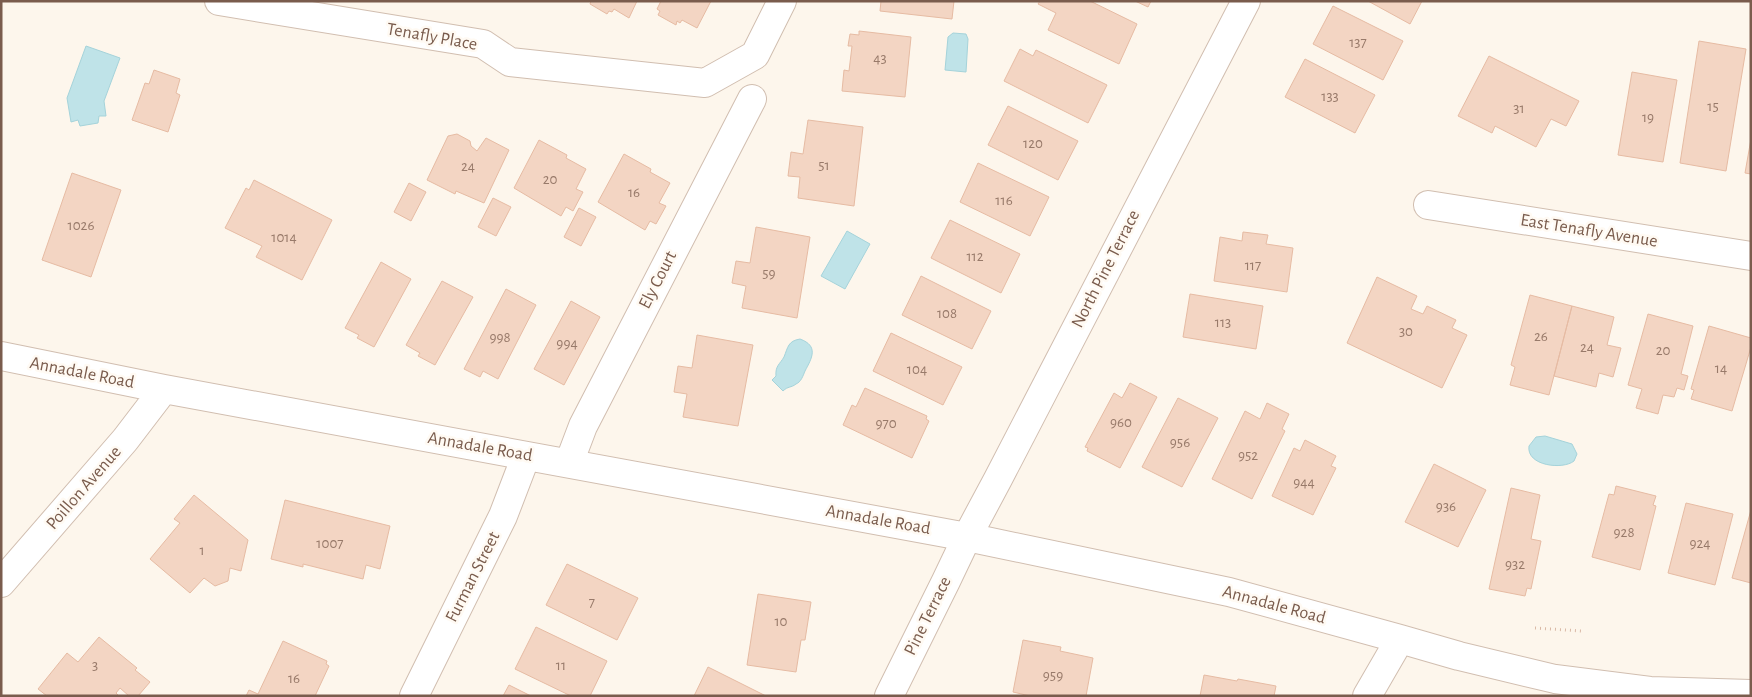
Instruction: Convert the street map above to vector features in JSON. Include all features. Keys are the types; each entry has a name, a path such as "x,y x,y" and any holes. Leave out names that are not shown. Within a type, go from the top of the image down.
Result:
{"street":[{"name":"Tenafly Place","path":"219,1 483,44 510,62 705,82 755,55 782,1"},
{"name":"North Pine Terrace","path":"967,537 1246,1"},
{"name":"Ely Court","path":"569,463 583,426 752,99"},
{"name":"East Tenafly Avenue","path":"1428,205 1751,256"},
{"name":"Annadale Road","path":"1,356 164,390 967,537 1228,592 1459,656 1555,679 1650,691 1751,694"},
{"name":"Poillon Avenue","path":"1,584 125,440 164,390"},
{"name":"Furman Street","path":"414,696 503,516 526,456"},
{"name":"Pine Terrace","path":"889,696 967,537"},
{"path":"1367,696 1400,639"}],"path":[{"path":"1535,628 1582,631"}],"water":[{"path":"953,33 966,34 968,39 966,72 945,70 948,37"},
{"path":"86,46 120,58 104,101 106,116 99,116 98,123 80,126 78,120 71,122 67,98"},
{"path":"847,231 870,244 845,289 821,276"},
{"path":"800,339 810,345 812,357 801,380 783,391 772,380 776,376 777,367 789,345 793,341"},
{"path":"1545,436 1572,444 1577,454 1574,461 1569,464 1554,465 1539,462 1533,458 1529,446 1536,437"}],"building":[{"path":"591,1 637,1 629,18 614,9 607,14 590,4"},
{"path":"661,1 711,1 697,28 682,20 680,23 677,21 676,25 658,15 660,11 657,9"},
{"path":"881,1 954,1 952,19 880,11"},
{"path":"1040,1 1090,1 1137,24 1119,64 1048,30 1056,13 1038,4"},
{"path":"1135,1 1151,1 1148,7"},
{"path":"1368,1 1422,1 1410,24"},
{"path":"1333,6 1403,41 1383,80 1313,44"},
{"path":"859,31 911,37 905,97 842,91 844,70 849,71 852,46 848,46 850,34 859,35"},
{"path":"1699,41 1746,49 1726,171 1680,163"},
{"path":"1020,49 1033,56 1036,50 1107,85 1088,123 1004,81"},
{"path":"1489,56 1579,101 1566,126 1551,119 1536,147 1495,126 1492,133 1458,116"},
{"path":"1305,59 1375,95 1355,133 1285,97"},
{"path":"154,70 180,79 176,93 180,95 168,132 132,120 145,83 149,84"},
{"path":"1632,72 1677,80 1663,162 1618,155"},
{"path":"1008,106 1078,141 1058,180 988,145"},
{"path":"808,120 863,127 854,206 798,198 800,177 788,176 791,152 803,154"},
{"path":"457,134 470,141 471,146 477,151 486,138 509,150 484,203 456,191 455,194 427,180 448,136"},
{"path":"1751,139 1751,174 1745,173"},
{"path":"539,140 567,155 566,158 586,169 576,189 583,192 573,211 566,207 561,216 514,188"},
{"path":"624,154 651,169 650,172 670,183 659,203 666,206 656,224 650,221 645,230 598,202"},
{"path":"978,163 1049,197 1030,236 960,202"},
{"path":"72,173 121,190 91,277 42,260"},
{"path":"254,180 332,220 302,280 256,257 262,246 225,228 246,188 249,190"},
{"path":"409,183 426,192 411,221 394,212"},
{"path":"493,198 511,207 496,236 478,227"},
{"path":"579,208 596,217 581,246 564,237"},
{"path":"950,220 1020,254 1001,293 931,258"},
{"path":"756,227 810,237 797,318 742,308 746,286 732,283 736,261 750,263"},
{"path":"1243,232 1268,235 1266,244 1293,248 1287,292 1214,281 1220,237 1242,241"},
{"path":"381,262 411,279 374,347 357,338 359,335 345,328"},
{"path":"921,276 991,311 972,349 902,315"},
{"path":"1377,277 1417,296 1411,309 1423,314 1427,306 1456,320 1452,328 1467,335 1442,388 1347,343"},
{"path":"442,281 473,297 435,365 418,356 420,353 406,345"},
{"path":"506,289 536,305 498,379 483,371 480,377 464,369"},
{"path":"1190,294 1263,306 1256,349 1183,337"},
{"path":"1530,295 1572,306 1549,395 1510,385 1515,367 1511,365"},
{"path":"571,301 600,317 564,385 534,369"},
{"path":"1572,306 1614,317 1607,345 1621,348 1613,377 1599,373 1596,387 1554,376"},
{"path":"1648,314 1693,326 1681,374 1688,376 1684,390 1677,388 1674,397 1663,395 1658,414 1636,408 1642,389 1628,385"},
{"path":"1709,326 1751,338 1751,347 1732,411 1691,399 1694,390 1691,389"},
{"path":"891,333 962,367 943,405 873,371"},
{"path":"697,335 753,345 738,426 683,417 687,394 674,392 678,366 692,368"},
{"path":"1130,383 1157,397 1120,468 1087,451 1088,448 1085,447 1114,393 1122,398"},
{"path":"865,388 927,416 926,419 929,421 912,458 843,425 852,405 856,407"},
{"path":"1178,398 1218,418 1182,487 1142,467"},
{"path":"1267,403 1289,414 1282,429 1285,431 1252,499 1212,479 1245,411 1260,419"},
{"path":"1305,440 1336,456 1331,466 1336,468 1313,515 1272,496 1294,448 1300,451"},
{"path":"1434,464 1486,490 1458,547 1405,522"},
{"path":"1616,486 1656,496 1653,505 1656,506 1640,570 1592,557 1609,494 1614,495"},
{"path":"1511,488 1540,495 1531,539 1541,541 1531,589 1527,588 1525,596 1489,589"},
{"path":"194,495 248,540 241,571 230,568 228,581 215,586 204,578 190,593 150,559 180,523 174,519"},
{"path":"285,500 390,526 380,569 366,565 363,579 303,564 303,567 271,559"},
{"path":"1686,503 1733,514 1715,585 1668,573"},
{"path":"1751,510 1751,583 1732,578"},
{"path":"567,564 638,598 617,640 546,605"},
{"path":"758,594 811,602 805,640 801,640 796,672 747,665"},
{"path":"536,627 607,661 590,696 571,696 515,669"},
{"path":"99,637 137,668 135,670 150,682 138,696 129,696 120,688 116,693 119,696 47,696 38,689 67,653 78,662"},
{"path":"1023,640 1061,647 1060,651 1093,658 1086,696 1030,696 1013,692"},
{"path":"283,641 327,661 326,664 329,666 315,696 246,696 249,690 258,694"},
{"path":"708,667 766,696 694,696"},
{"path":"1204,675 1276,686 1274,696 1200,696"},
{"path":"509,685 531,696 503,696"}]}
